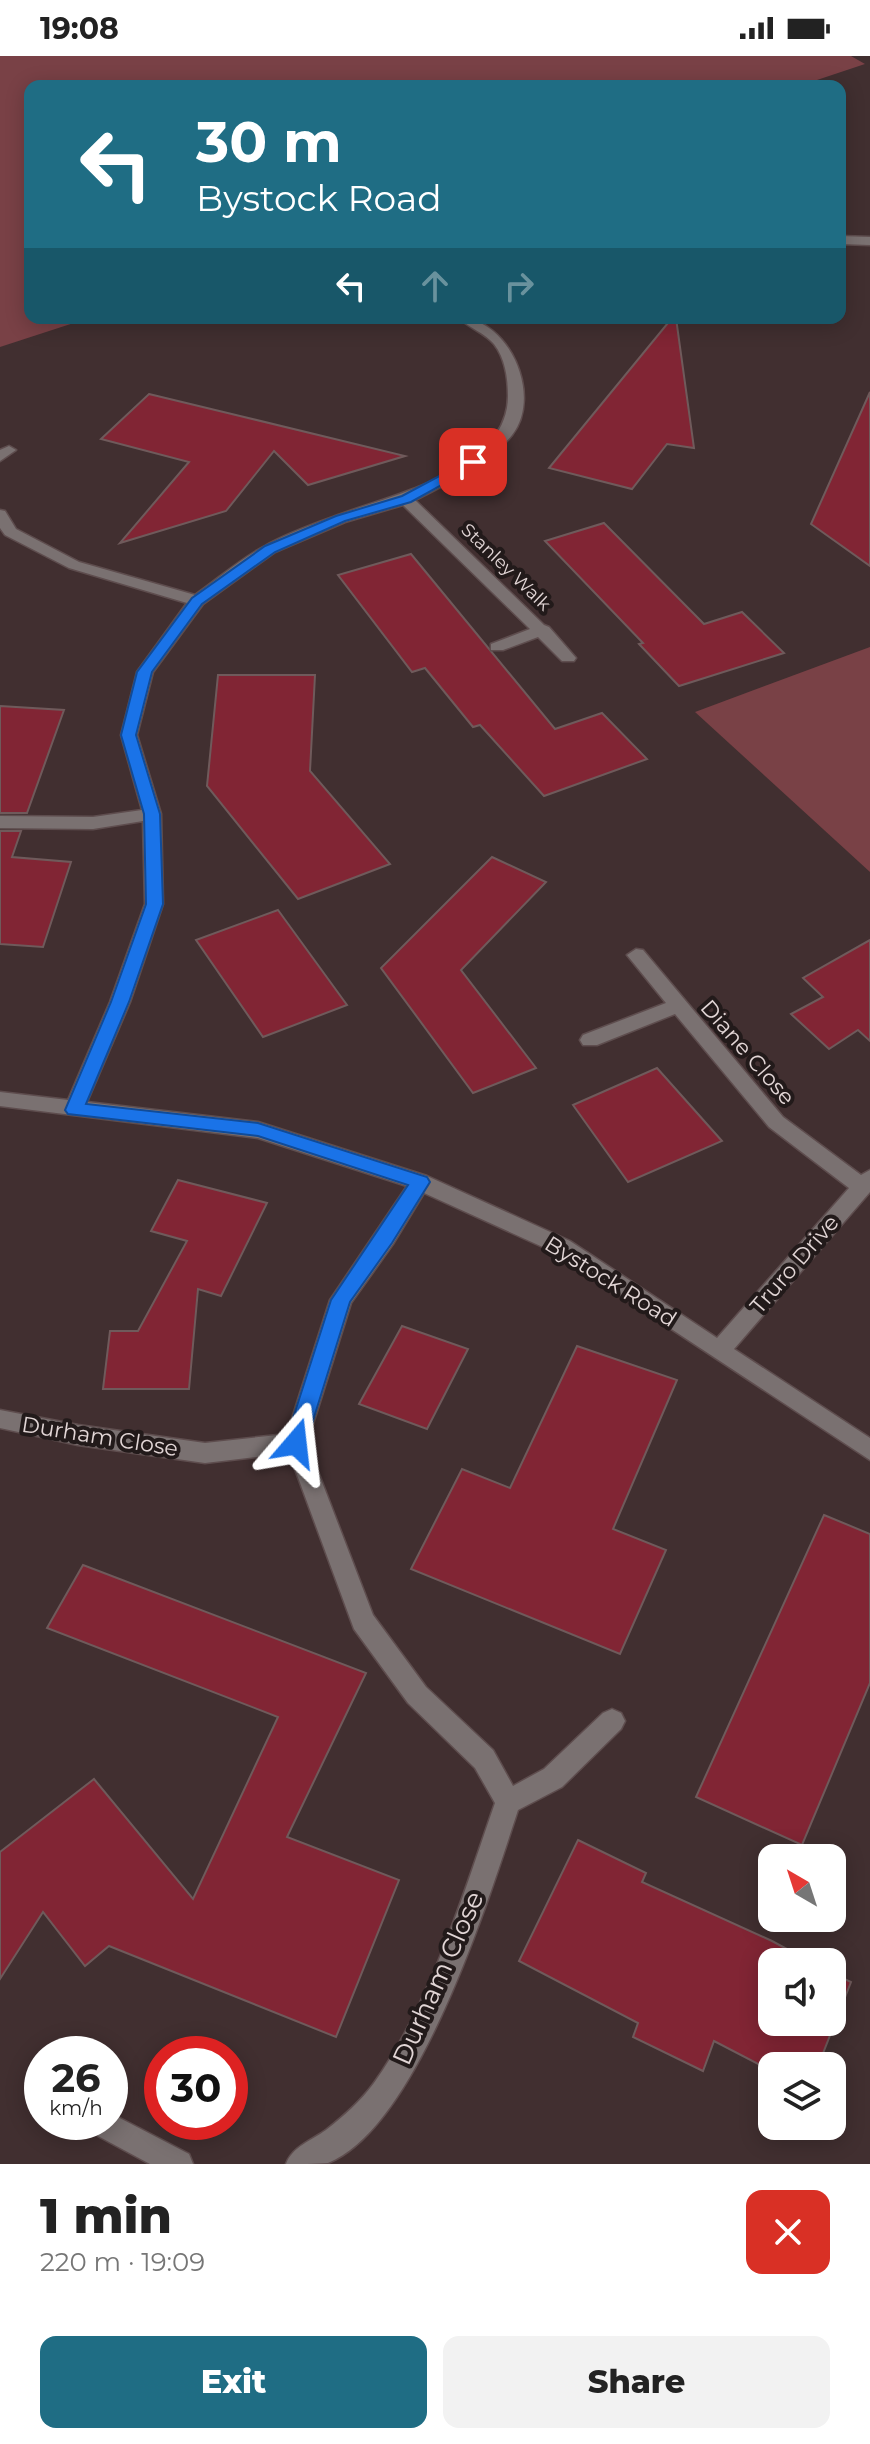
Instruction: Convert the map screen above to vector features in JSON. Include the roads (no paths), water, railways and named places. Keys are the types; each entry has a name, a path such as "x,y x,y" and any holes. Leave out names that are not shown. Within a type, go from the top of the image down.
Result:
{"street":[{"path":"846,241 868,246"},
{"path":"74,1110 120,1002 154,904 152,814 129,735 145,672 197,601 270,549 340,519 406,499 459,472 488,452 508,431 517,393 515,375 499,341 475,324"},
{"name":"Stanley Walk","path":"406,499 543,630 568,658"},
{"path":"0,514 10,532 74,565 197,601"},
{"name":"Stanley Walk","path":"497,647 543,630"},
{"path":"0,822 93,823 152,814"},
{"name":"Diane Close","path":"636,955 776,1122 866,1182"},
{"name":"Diane Close","path":"590,1040 677,1006"},
{"name":"Bystock Road","path":"0,1099 258,1130 420,1182 563,1247 870,1450"},
{"path":"420,1182 386,1238 341,1300 296,1443 363,1621 417,1695 484,1759 508,1802 553,1778 612,1721"},
{"name":"Truro Drive","path":"720,1350 866,1182"},
{"name":"Durham Close","path":"0,1419 78,1435 205,1453 296,1443"},
{"name":"Durham Close","path":"300,2164 332,2145 370,2111 393,2079 424,2021 461,1937 508,1802"},
{"path":"128,2137 179,2164"}]}
